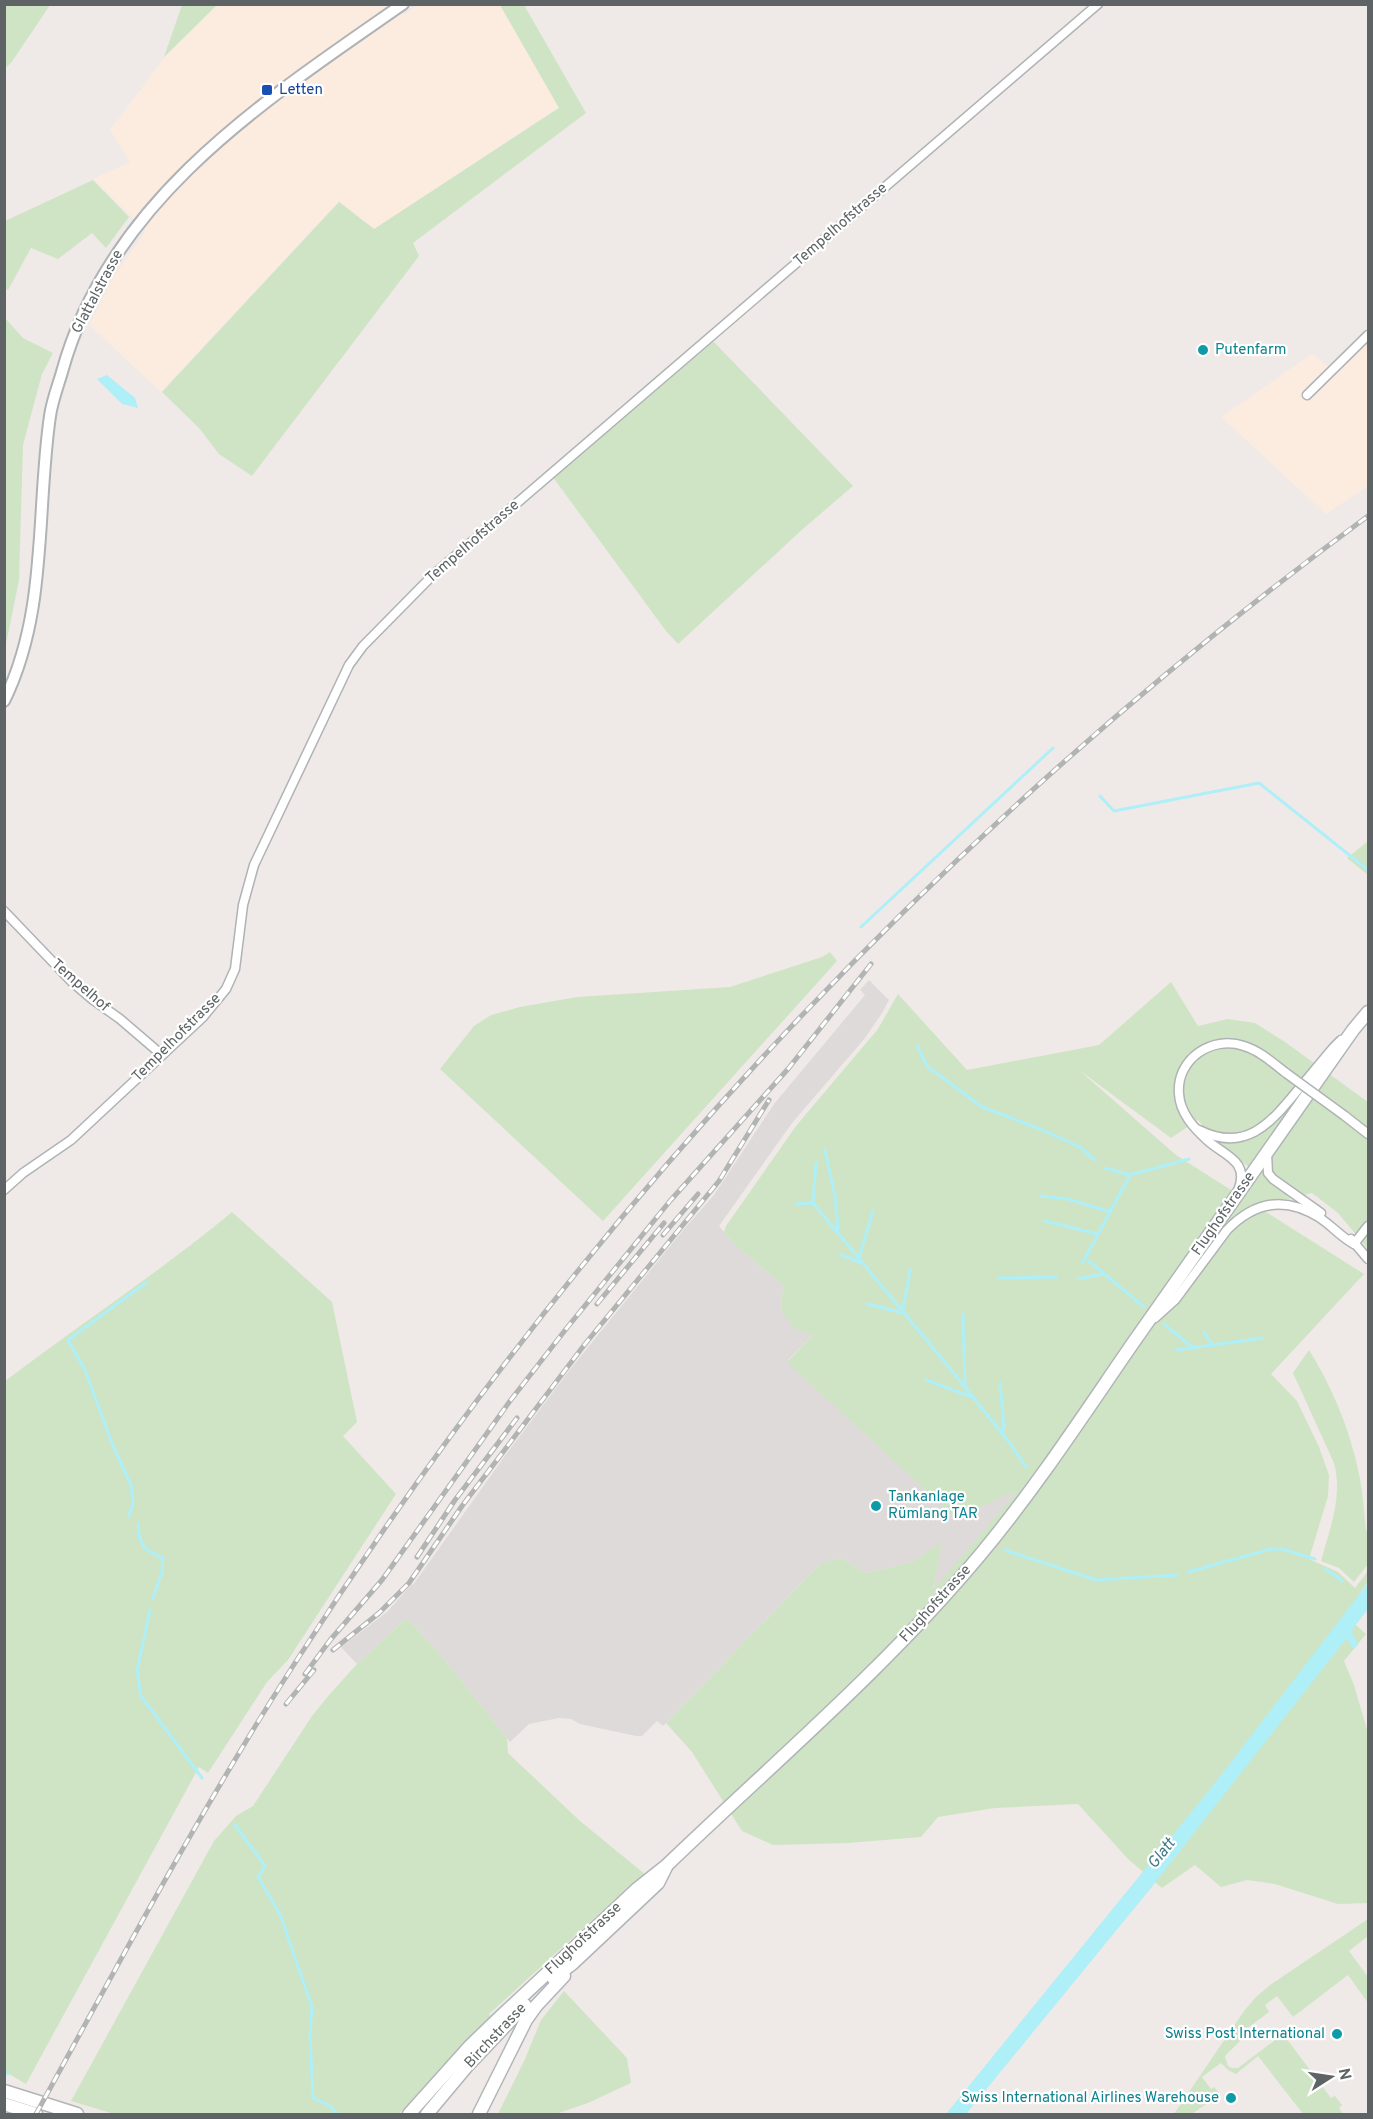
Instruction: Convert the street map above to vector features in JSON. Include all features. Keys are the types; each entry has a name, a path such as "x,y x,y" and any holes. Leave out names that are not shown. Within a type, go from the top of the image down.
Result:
{"main road":[{"name":"Flughofstrasse","path":"409,2115 470,2046 498,2019 868,1677 980,1556 1051,1461 1353,1030 1368,1012"},
{"name":"Birchstrasse","path":"479,2115 516,2038 536,2006 565,1975 572,1964 658,1883 666,1866"},
{"name":"Birchstrasse","path":"427,2115 505,2024 561,1970 572,1964"},
{"path":"4,2091 77,2115"},
{"path":"4,2104 36,2115"}],"street":[{"name":"Glattalstrasse","path":"4,701 26,643 33,609 50,413 67,353 102,278 152,207 212,145 388,9 403,4"},
{"name":"Tempelhofstrasse","path":"4,1190 23,1173 71,1140 203,1017 226,989 235,969 243,905 254,865 349,665 363,646 432,576 1098,4"},
{"path":"1307,395 1368,335"},
{"name":"Tempelhof","path":"4,911 56,967 162,1055"},
{"path":"1196,1128 1225,1138 1256,1132 1274,1119 1333,1048 1353,1030"},
{"path":"1236,1196 1242,1179 1240,1168 1231,1157 1207,1141 1182,1110 1178,1089 1183,1070 1201,1050 1221,1043 1245,1046 1260,1054 1368,1134"},
{"path":"1267,1153 1268,1173 1273,1179 1328,1218 1348,1235 1368,1259"},
{"path":"1142,1330 1174,1300 1227,1230 1254,1209 1274,1204 1308,1211 1354,1244"},
{"path":"1354,1244 1368,1226"}],"shaded area":[{"path":"218,4 384,4 405,15 417,5 500,5 559,107 375,229 339,201 161,392 89,325 115,274 146,231 93,179 130,162 110,130 165,57"},
{"path":"1368,340 1368,486 1326,514 1221,417 1312,354 1337,372"},
{"path":"869,980 889,1000 882,1013 865,1038 792,1123 719,1226 735,1245 783,1285 781,1310 813,1335 788,1360 956,1517 1018,1490 934,1590 941,1543 912,1562 865,1573 841,1558 820,1564 663,1726 657,1721 642,1736 559,1718 529,1724 510,1742 439,1653 407,1618 357,1664 341,1647 387,1612 413,1585 507,1453 572,1367 714,1195 774,1104 865,995 860,990"}],"green space":[{"path":"5,4 50,5 11,63 5,68"},
{"path":"182,5 217,5 164,57"},
{"path":"500,5 524,5 586,113 413,243 419,256 252,476 219,454 199,428 162,392 339,202 374,229 559,108"},
{"path":"93,180 129,217 106,248 92,233 58,259 31,248 8,290 5,288 5,221"},
{"path":"5,318 23,338 53,353 42,374 23,445 19,580 5,649"},
{"path":"712,340 853,486 678,644 666,631 552,476"},
{"path":"1368,841 1368,875 1347,858"},
{"path":"830,952 837,961 603,1221 440,1069 474,1026 491,1015 520,1007 577,997 730,987 822,957"},
{"path":"1171,982 1198,1026 1228,1019 1255,1023 1368,1102 1368,1249 1338,1213 1312,1193 1288,1199 1269,1200 1255,1205 1364,1274 1271,1374 1297,1401 1319,1447 1329,1475 1328,1496 1309,1559 1338,1572 1355,1588 1368,1571 1368,1582 1346,1616 1366,1634 1344,1661 1354,1685 1368,1733 1368,1903 1338,1904 1275,1884 1247,1880 1221,1887 1195,1865 1162,1888 1128,1859 1078,1804 995,1808 938,1817 921,1837 849,1843 773,1845 742,1831 692,1752 666,1723 820,1564 841,1558 865,1573 912,1562 942,1542 934,1589 1017,1491 956,1517 945,1508 790,1365 788,1361 813,1335 794,1328 781,1310 783,1285 735,1245 724,1232 726,1226 796,1126 878,1029 898,994 967,1070 1099,1045","holes":["1079,1070 1171,1138 1198,1120 1217,1142 1259,1175 1242,1197 1176,1155"]},
{"path":"232,1212 332,1302 357,1422 343,1436 396,1494 288,1660 267,1682 208,1773 199,1767 26,2084 4,2071 5,1381 177,1256"},
{"path":"1309,1350 1340,1412 1360,1479 1368,1534 1368,1564 1354,1582 1339,1568 1321,1561 1334,1512 1337,1488 1334,1463 1293,1373"},
{"path":"407,1618 439,1653 507,1738 508,1753 580,1821 646,1875 634,1882 489,2014 492,2018 443,2065 399,2114 114,2114 71,2101 214,1841 236,1816 253,1806 312,1716 329,1695 357,1664"},
{"path":"1368,1919 1368,1936 1349,1951 1368,1977 1368,2003 1348,1975 1293,2017 1277,1996 1265,2005 1269,2012 1237,2036 1240,2041 1225,2056 1228,2066 1238,2068 1283,2034 1331,2098 1335,2096 1342,2105 1339,2108 1343,2114 1303,2114 1258,2056 1236,2074 1221,2063 1202,2077 1211,2089 1214,2087 1219,2093 1216,2097 1192,2114 1174,2114 1256,1997 1270,1985"},
{"path":"564,1991 627,2058 631,2083 588,2103 556,2114 498,2114 541,2020"}],"water":[{"path":"107,375 135,398 138,408 122,404 97,379"},
{"name":"Glatt","path":"1368,1583 1368,1609 1351,1631 1358,1645 1354,1649 1346,1639 1151,1888 966,2114 946,2114 1215,1783"}],"waterway":[{"path":"861,927 1053,748"},
{"path":"1100,796 1114,811 1259,783 1368,870"},
{"path":"917,1046 927,1066 982,1107 1080,1147 1095,1160"},
{"path":"825,1150 835,1196 838,1231"},
{"path":"1105,1168 1130,1175 1189,1159"},
{"path":"816,1163 813,1203 948,1366 1009,1442 1026,1467"},
{"path":"1083,1262 1130,1175"},
{"path":"1040,1196 1068,1199 1110,1212"},
{"path":"796,1204 813,1203"},
{"path":"859,1258 873,1211"},
{"path":"1045,1221 1098,1234"},
{"path":"841,1255 862,1263"},
{"path":"1089,1261 1144,1307"},
{"path":"903,1310 910,1270"},
{"path":"1078,1279 1103,1274"},
{"path":"999,1278 1057,1277"},
{"path":"129,1516 133,1503 131,1485 113,1446 85,1370 68,1340 147,1282"},
{"path":"867,1304 903,1313"},
{"path":"963,1314 965,1387"},
{"path":"1164,1324 1193,1348"},
{"path":"1204,1332 1213,1346"},
{"path":"1176,1350 1263,1338"},
{"path":"926,1380 972,1397"},
{"path":"1000,1383 1004,1427 1002,1434"},
{"path":"138,1524 141,1542 147,1550 163,1558 162,1572 153,1598"},
{"path":"1188,1572 1271,1549 1282,1549 1315,1559"},
{"path":"1004,1550 1096,1580 1177,1575"},
{"path":"1326,1569 1342,1581"},
{"path":"150,1610 137,1671 141,1696 202,1778"},
{"path":"235,1825 265,1866 258,1877 280,1914 312,2007 310,2036 313,2098 330,2106 337,2114"},
{"path":"4,2072 8,2074"}],"railway":[{"path":"36,2114 225,1776 293,1666 404,1501 522,1342 646,1188 778,1041 915,900 1060,766 1211,637 1368,516"},
{"path":"305,1674 331,1639 382,1580 510,1401 566,1329 670,1201 788,1069 871,964"},
{"path":"333,1650 379,1613 409,1583 462,1506 585,1344 719,1181 769,1100"},
{"path":"663,1235 698,1194"},
{"path":"597,1304 664,1223"},
{"path":"417,1557 455,1500 517,1418"},
{"path":"286,1704 314,1670"}],"place":[{"name":"Letten","path":"267,90"},
{"name":"Putenfarm","path":"1203,350"},
{"name":"Tankanlage Rümlang TAR","path":"876,1506"},
{"name":"Swiss Post International","path":"1337,2034"},
{"name":"Swiss International Airlines Warehouse","path":"1231,2098"}]}
